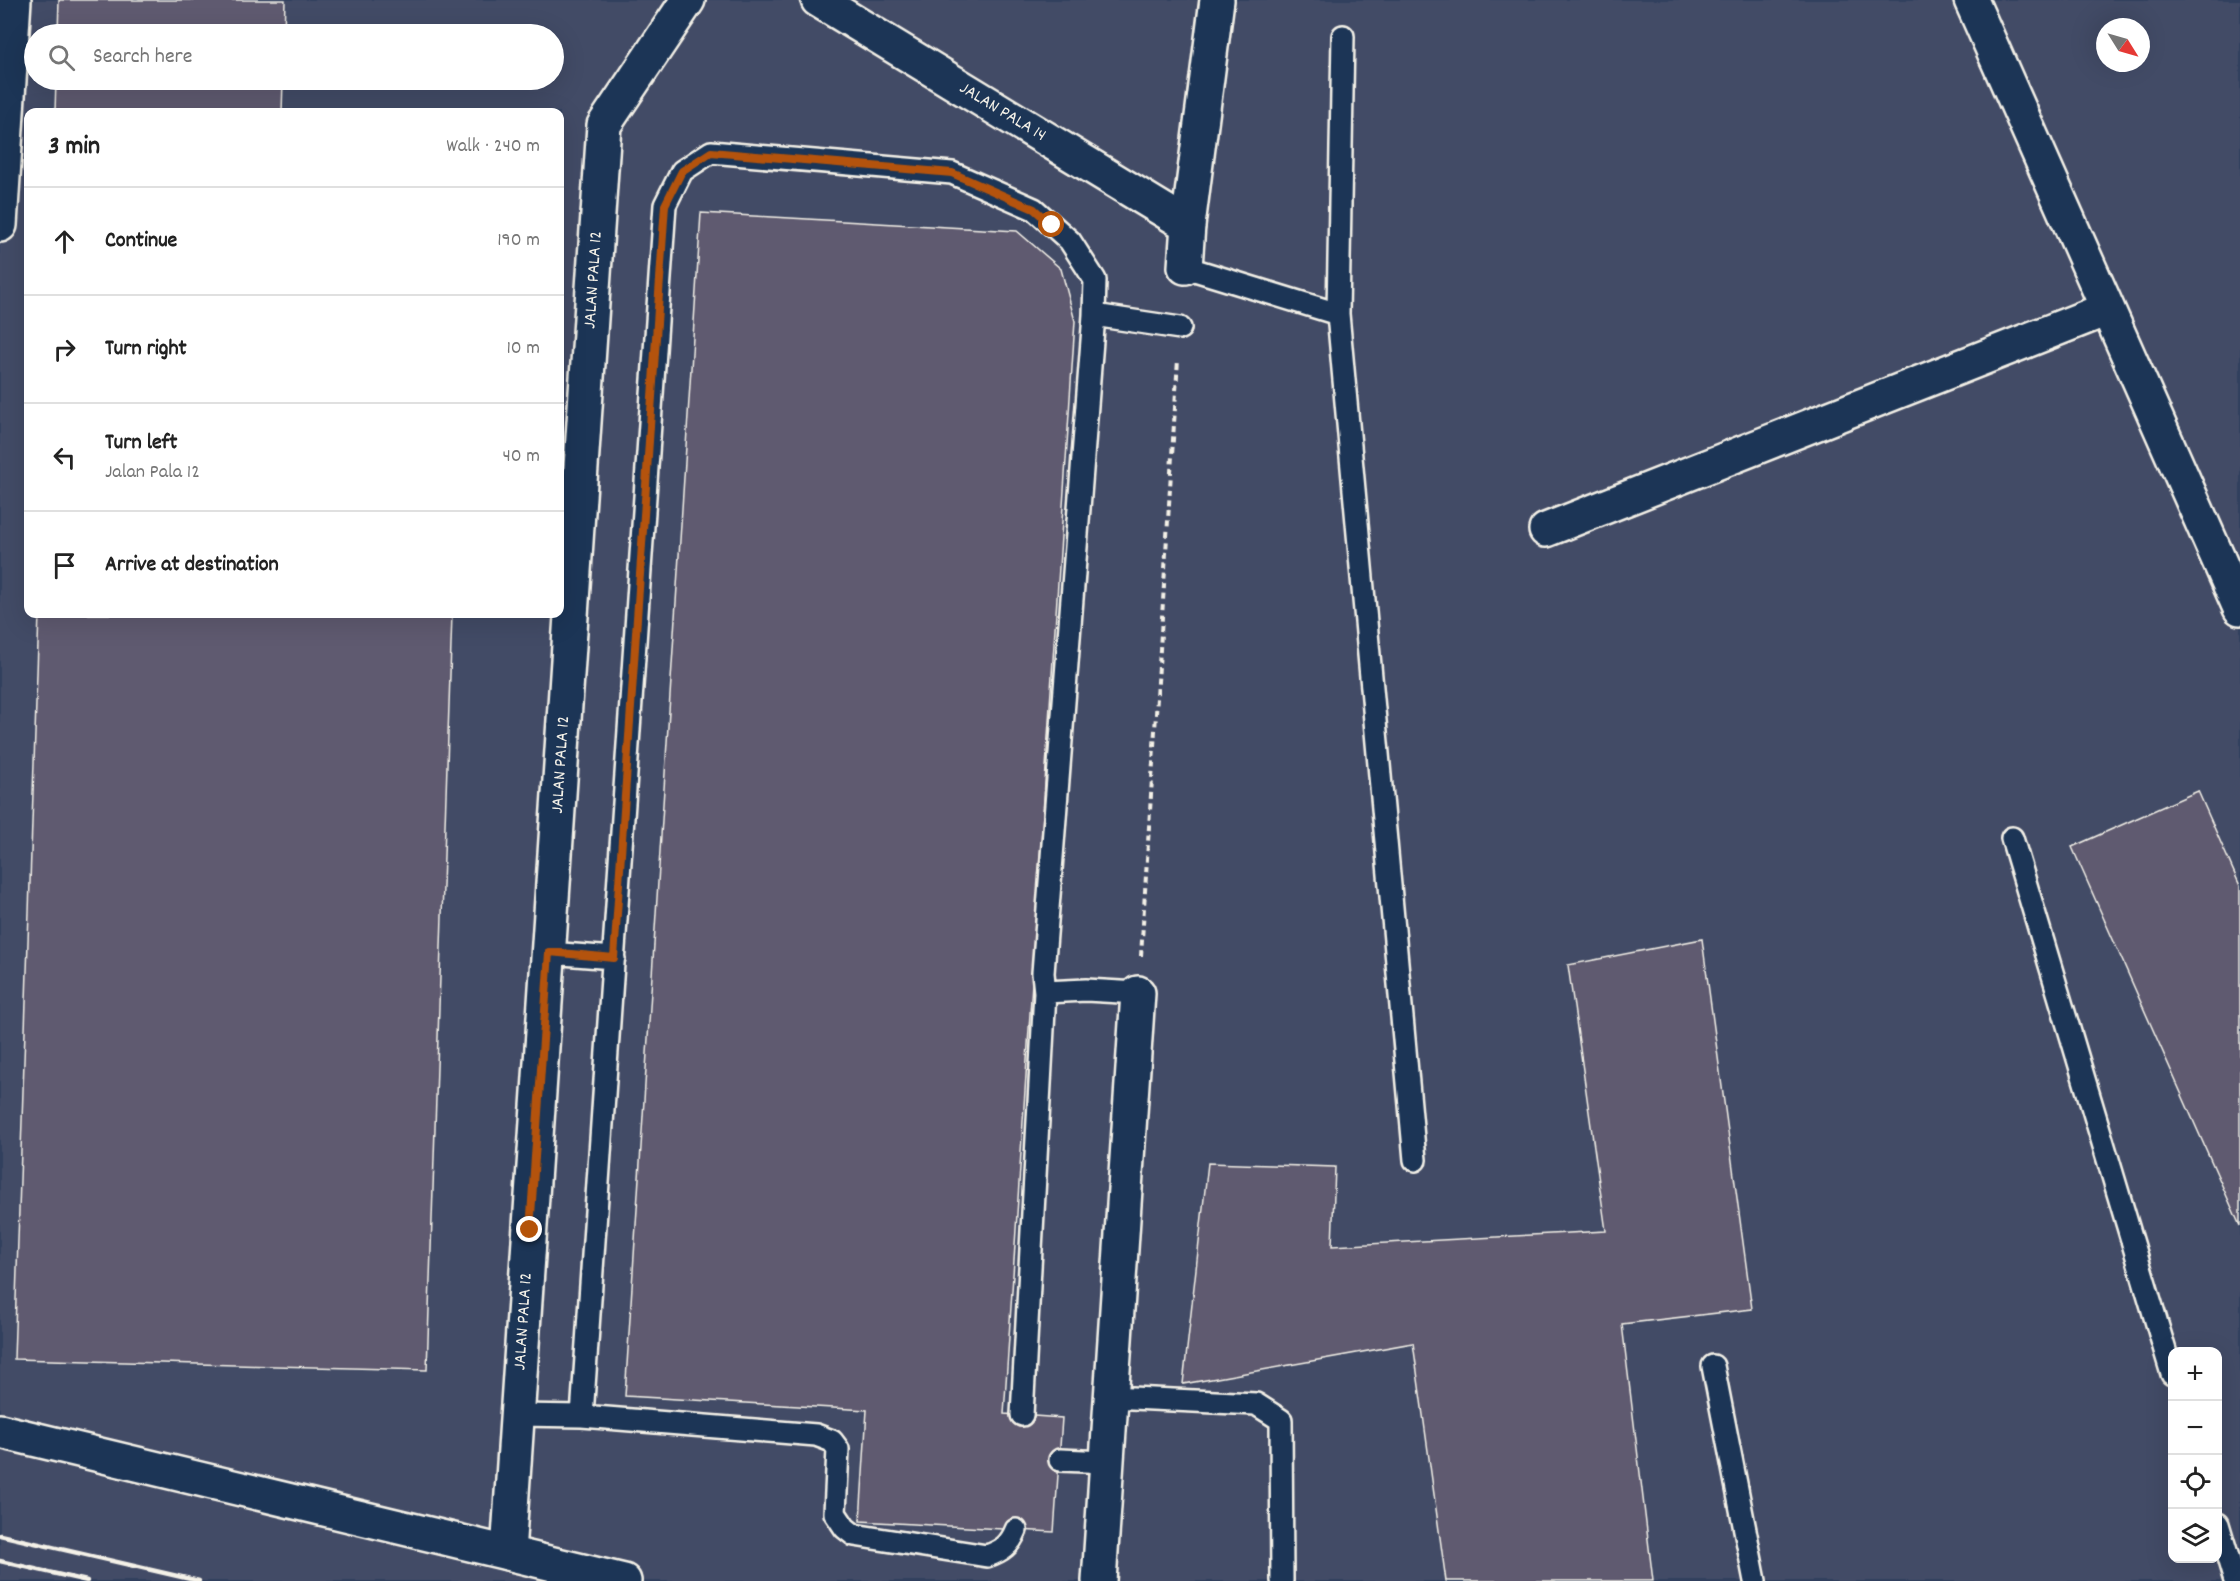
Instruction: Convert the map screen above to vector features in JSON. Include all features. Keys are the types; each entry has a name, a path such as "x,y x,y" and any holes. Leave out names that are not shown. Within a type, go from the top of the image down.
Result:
{"street":[{"path":"0,225 14,0"},
{"name":"JALAN PALA 12","path":"508,1553 604,125 688,0"},
{"name":"JALAN PALA 14","path":"818,0 1188,225"},
{"path":"1185,267 1188,225 1217,0"},
{"path":"1971,0 2240,608"},
{"path":"1546,530 2107,309"},
{"path":"1099,1581 1138,993"},
{"path":"0,1431 624,1581"}],"lane":[{"path":"1343,36 1338,314 1414,1160"},
{"path":"582,1416 665,205 682,171 711,152 952,173 1034,209 1070,240 1095,280 1043,973 1045,992 1022,1415"},
{"path":"1185,267 1338,314"},
{"path":"1094,315 1180,328"},
{"path":"2012,838 2168,1361"},
{"path":"549,952 614,958"},
{"path":"1045,992 1086,990 1138,993"},
{"path":"1713,1366 1755,1581"},
{"path":"1111,1397 1256,1404 1281,1420 1282,1581"},
{"path":"517,1416 582,1416 816,1435 832,1441 838,1449 835,1513 845,1528 854,1535 987,1556 999,1552 1011,1542 1016,1530"},
{"path":"1060,1460 1107,1462"},
{"path":"2222,1540 2235,1581"}],"path":[{"path":"1138,993 1180,328"}],"shaded area":[{"path":"0,0 2240,0 2240,1581 0,1581"}],"building":[{"path":"59,0 285,0 284,24 58,24"},
{"path":"56,90 283,90 282,108 55,108"},
{"path":"701,213 1017,231 1061,269 1075,321 1004,1414 1062,1418 1054,1532 860,1521 867,1410 625,1396"},
{"path":"39,618 452,618 427,1370 14,1359"},
{"path":"2198,791 2240,886 2240,1226 2072,847"},
{"path":"1702,939 1752,1309 1622,1324 1653,1581 1446,1581 1413,1343 1183,1384 1208,1163 1335,1167 1332,1246 1606,1231 1568,965"}],"railway":[{"path":"0,1535 199,1581"},
{"path":"0,1561 87,1581"}],"route":[{"path":"530,1230 549,952 614,958 665,205 682,171 711,152 952,173 1034,209 1052,225"}]}
